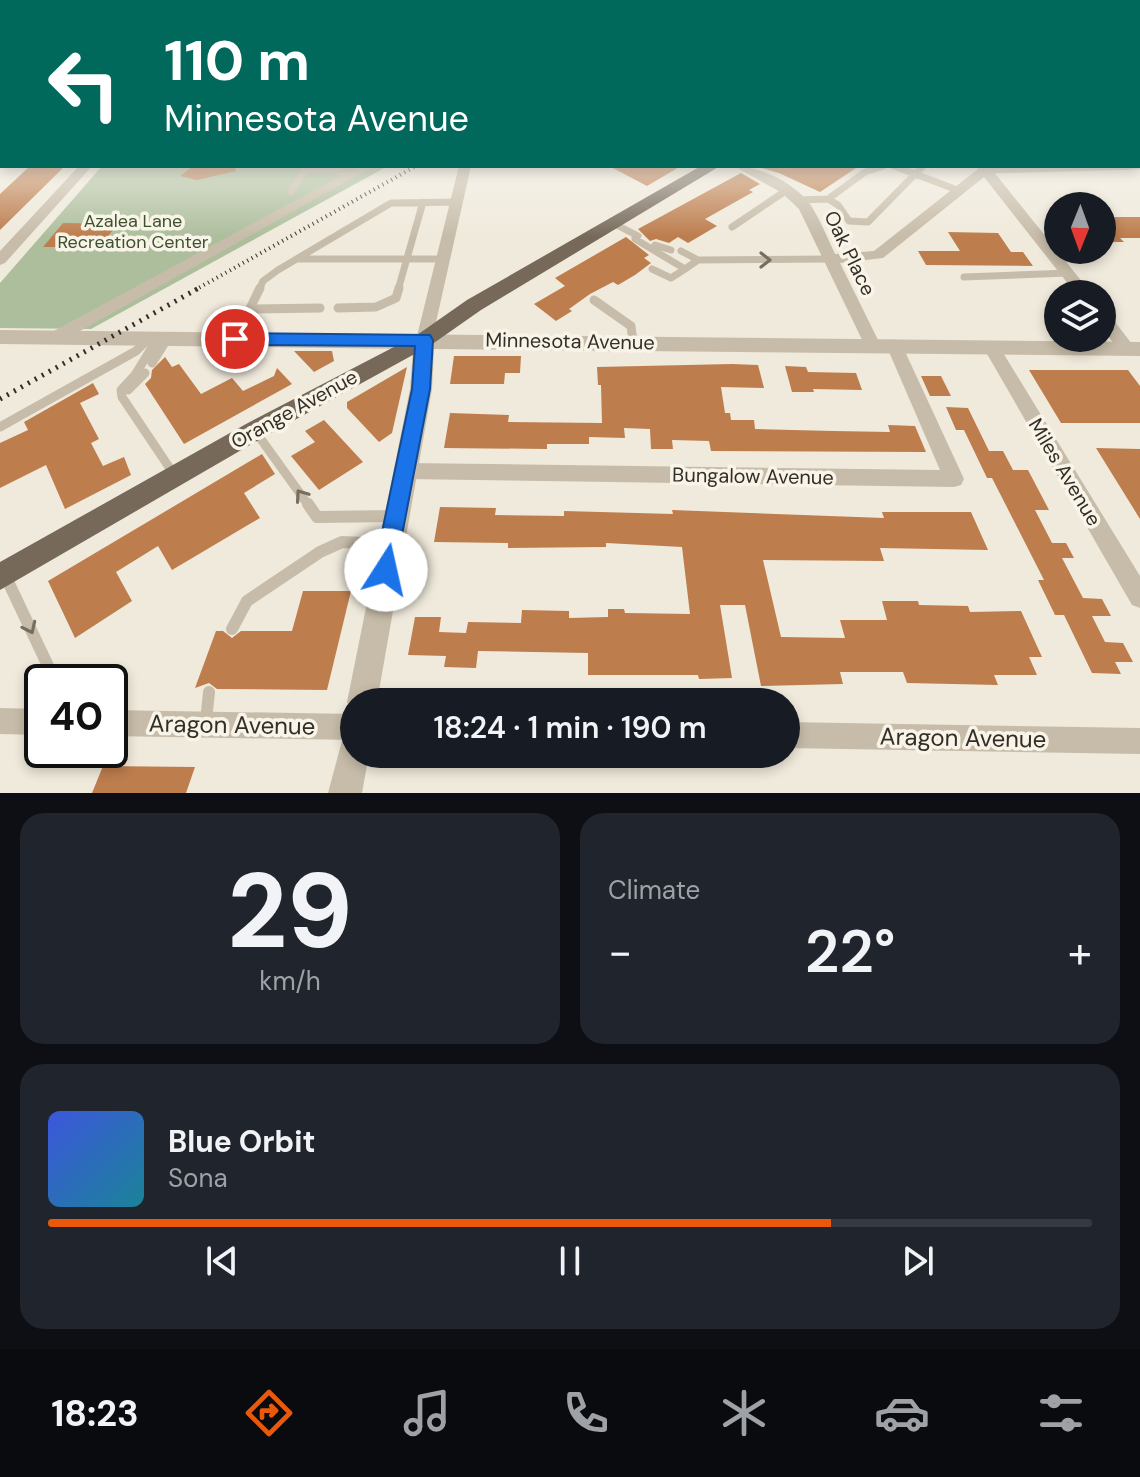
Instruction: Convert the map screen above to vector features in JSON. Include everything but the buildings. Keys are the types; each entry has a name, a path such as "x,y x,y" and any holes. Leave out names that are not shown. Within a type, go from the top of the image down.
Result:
{"main road":[{"name":"Orange Avenue","path":"2,576 372,365 424,340 474,305 709,168"}],"street":[{"path":"0,260 84,168"},
{"path":"58,336 364,168"},
{"path":"364,688 425,360 424,340 465,168"},
{"path":"744,168 793,195"},
{"path":"832,259 878,255 960,191 983,168 1073,280"},
{"name":"Oak Place","path":"793,195 832,259 872,344"},
{"path":"1116,331 1133,348"},
{"name":"Minnesota Avenue","path":"0,337 1133,348"},
{"name":"Bungalow Avenue","path":"405,471 954,479 894,345"},
{"name":"Miles Avenue","path":"991,347 1140,597"},
{"path":"0,721 24,722"},
{"name":"Aragon Avenue","path":"128,723 340,727"},
{"name":"Aragon Avenue","path":"800,735 1140,741"},
{"path":"345,793 350,768"}],"lane":[{"path":"859,168 865,172"},
{"path":"828,199 865,172 877,168"},
{"path":"900,168 960,191"},
{"path":"732,227 793,195 828,199 838,205 849,221 868,222 921,168"},
{"path":"291,192 305,170 336,170 349,176"},
{"path":"338,308 388,305 396,298 423,202"},
{"path":"235,339 263,281 296,259 391,203 458,202"},
{"path":"613,223 635,236 671,250"},
{"path":"635,236 635,239 685,269"},
{"path":"681,251 698,260 832,259"},
{"path":"296,259 445,259"},
{"path":"652,269 671,278 698,260"},
{"path":"964,277 1068,273"},
{"path":"594,300 631,326 633,342"},
{"path":"250,309 320,308"},
{"path":"152,363 157,339"},
{"path":"157,339 135,375 121,390 123,401 175,476"},
{"path":"0,427 157,339"},
{"path":"122,395 145,373"},
{"path":"254,431 317,517 396,516"},
{"path":"232,629 247,601 320,552 342,542 390,544"},
{"path":"2,576 47,664"},
{"path":"205,725 209,692"}],"green space":[{"name":"Azalea Lane Recreation Center","path":"100,168 384,168 91,329 0,328 0,283"}],"railway":[{"path":"195,290 412,168"},
{"path":"0,399 199,288"}],"route":[{"path":"235,339 424,340 421,389 386,570"}]}
